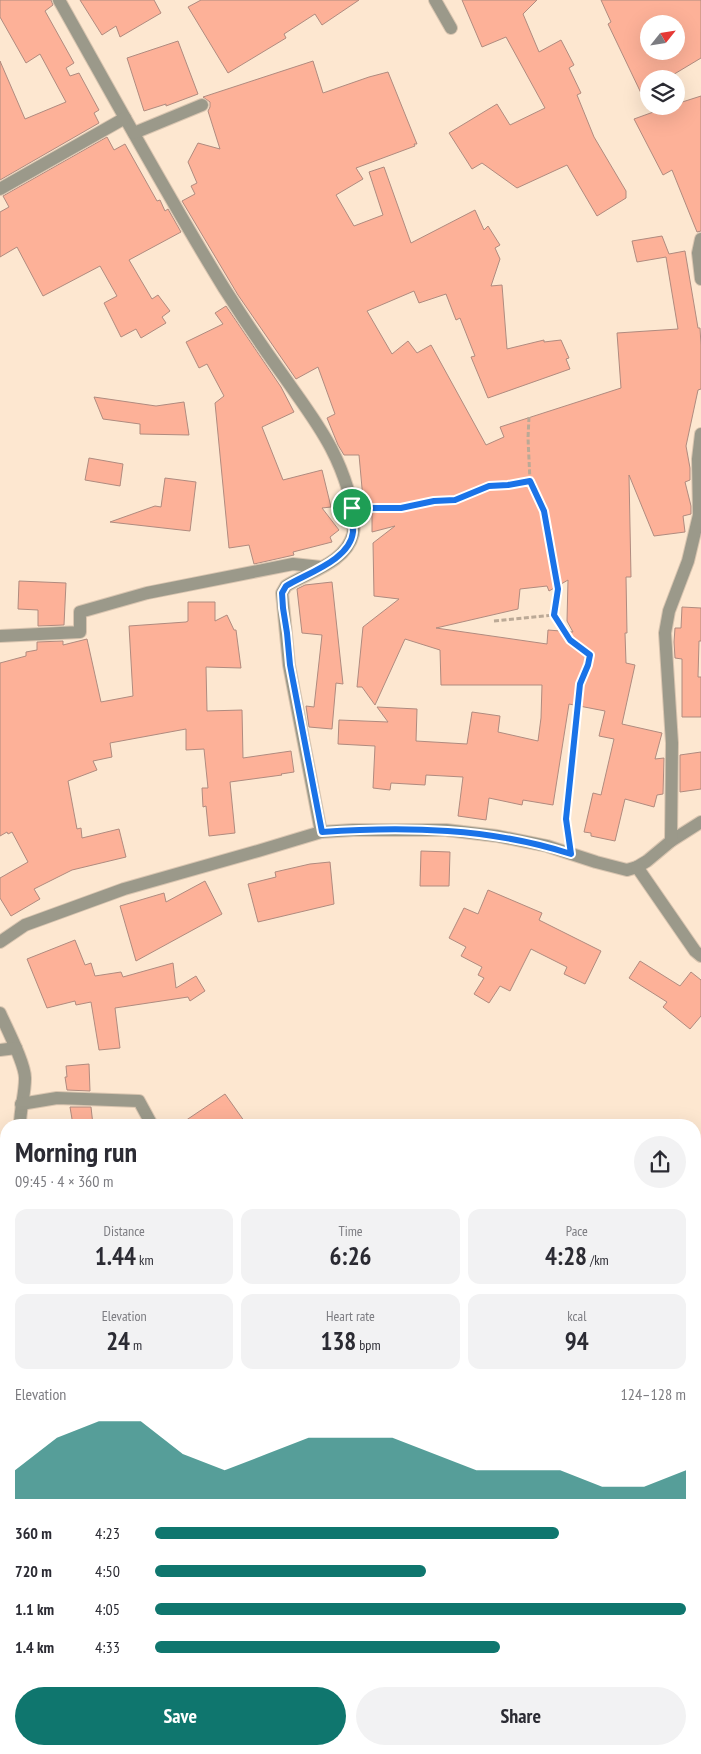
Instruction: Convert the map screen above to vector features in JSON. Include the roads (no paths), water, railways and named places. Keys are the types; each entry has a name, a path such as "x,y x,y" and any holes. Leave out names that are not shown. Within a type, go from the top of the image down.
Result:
{"street":[{"path":"58,0 226,290 331,447 348,487 352,508 353,533 348,546 332,562 286,586 282,593 290,665 322,832"},
{"path":"435,0 451,28"},
{"path":"134,133 202,105"},
{"path":"0,189 125,118"},
{"path":"701,239 698,253 701,279"},
{"path":"671,841 672,743 665,633 669,611 688,561 699,515 698,459 701,434"},
{"path":"0,636 80,632 80,612 147,593 293,564 320,567"},
{"path":"0,942 25,925 124,889 322,832 446,830 497,836 538,844 627,870 637,867 671,841 701,822"},
{"path":"637,867 695,951 701,956"},
{"path":"0,1013 26,1076 20,1119"},
{"path":"0,1050 16,1048"},
{"path":"21,1104 57,1098 139,1101 149,1119"}]}
